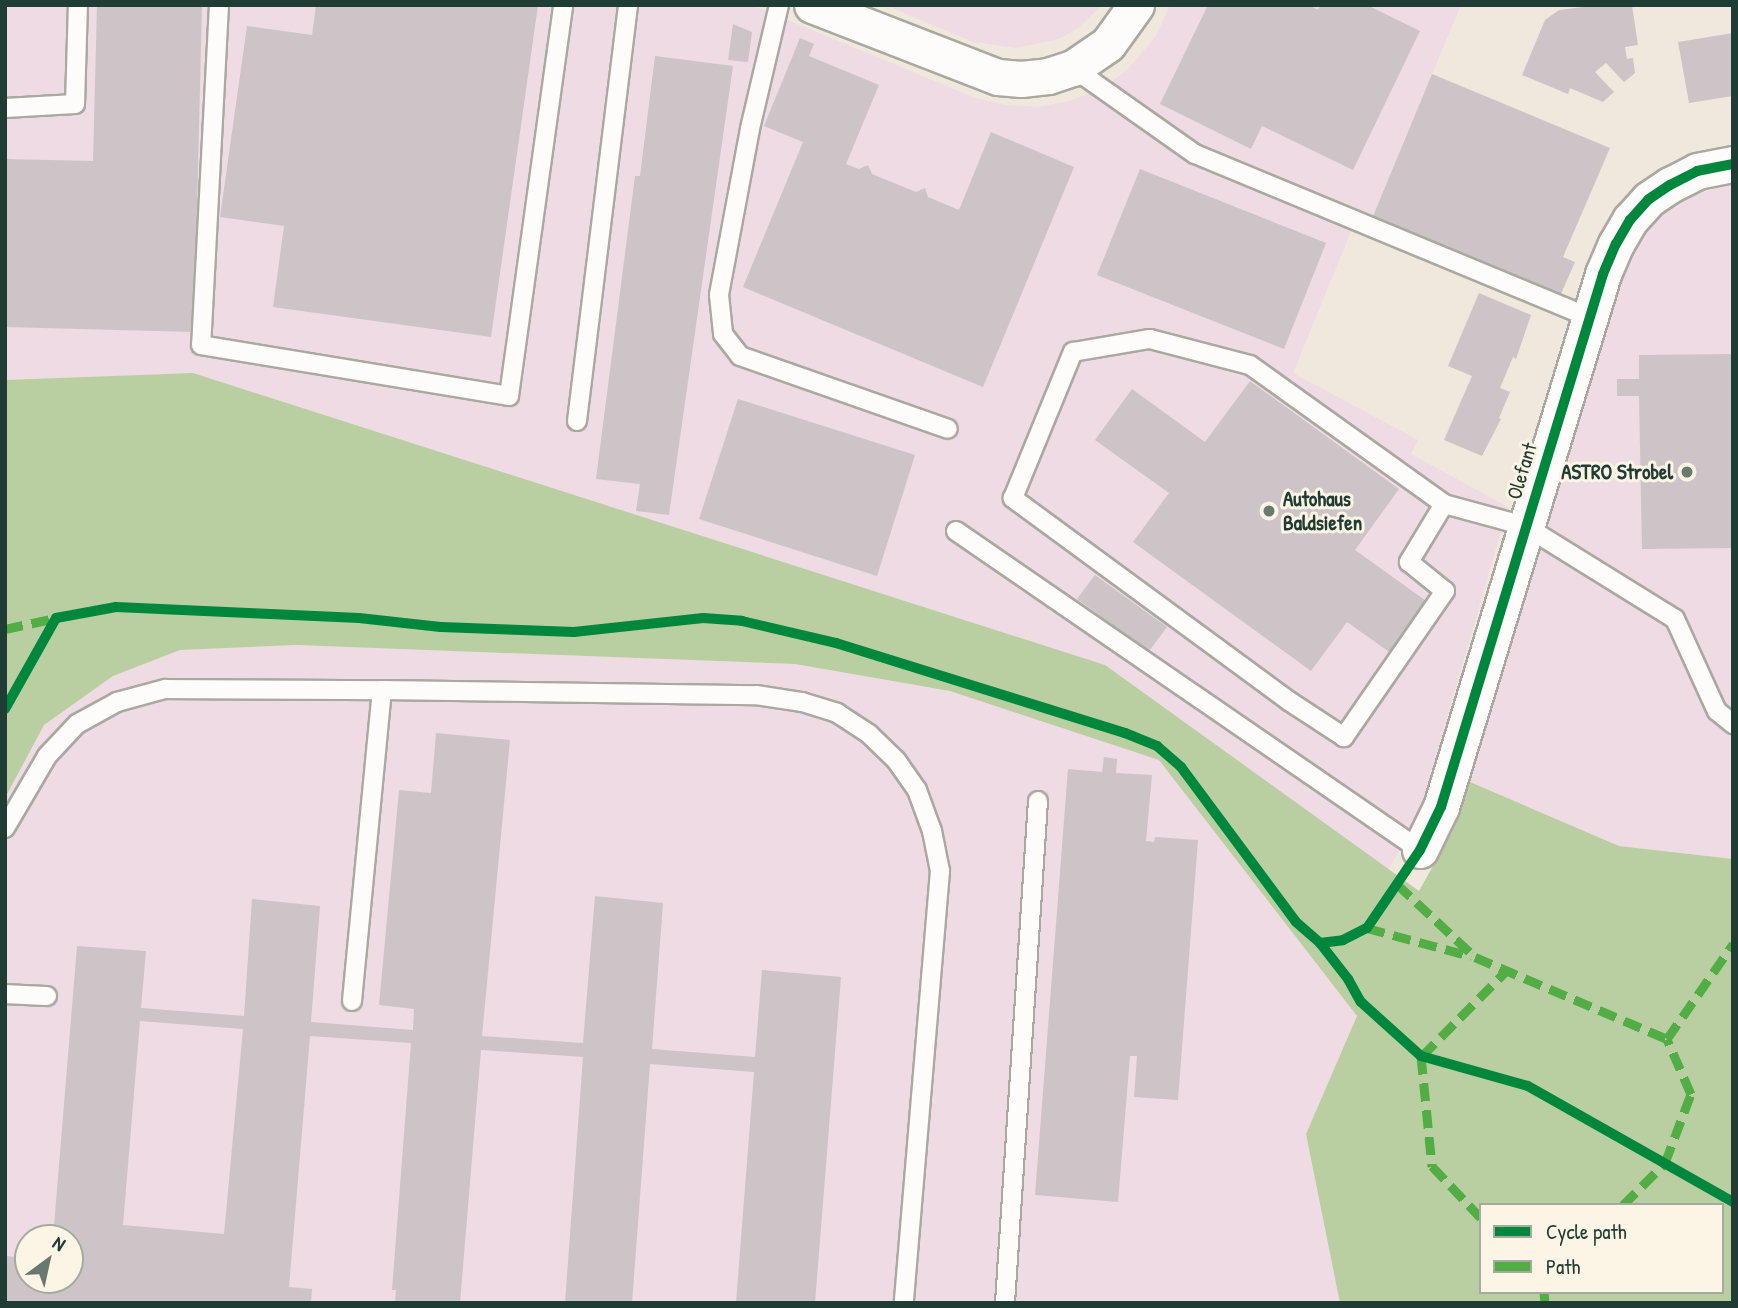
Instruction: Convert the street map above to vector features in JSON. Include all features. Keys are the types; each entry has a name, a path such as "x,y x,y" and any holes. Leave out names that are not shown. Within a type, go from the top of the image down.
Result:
{"street":[{"path":"812,5 998,77 1048,76 1073,68 1108,44 1136,5"},
{"name":"Olefant","path":"1420,850 1441,807 1603,274 1630,220 1650,199 1697,171 1733,164"}],"lane":[{"path":"5,108 75,104 78,5"},
{"path":"219,5 201,345 509,396 563,5"},
{"path":"577,421 628,5"},
{"path":"779,5 750,128 719,295 723,334 740,356 948,429"},
{"path":"1073,68 1195,154 1590,318"},
{"path":"1444,504 1409,562 1445,591 1344,737 1289,701 1013,498 1073,352 1150,339 1250,365 1444,504 1525,526 1675,619 1717,711 1733,724"},
{"path":"956,531 1420,850"},
{"path":"5,828 47,756 77,724 117,702 164,688 756,695 802,702 837,713 869,734 895,760 917,790 932,831 940,871 904,1303"},
{"path":"352,1002 382,690"},
{"path":"1005,1303 1038,801"},
{"path":"5,994 47,996"}],"shaded area":[{"path":"5,5 751,5 976,98 1007,105 1038,107 1069,101 1099,90 1125,72 1156,36 1170,5 1461,5 1371,220 1193,146 1187,159 1352,229 1293,373 1418,440 1411,454 1508,507 1418,818 1388,870 1104,665 193,373 5,380"},
{"path":"885,5 1102,5 1078,28 1059,39 1016,48 973,42"},
{"path":"1733,184 1733,859 1619,846 1470,782 1615,293 1628,258 1646,229 1673,206 1691,196"},
{"path":"297,645 795,664 950,691 1159,759 1357,1016 1306,1134 1340,1303 5,1303 5,798 44,725 113,676 180,650"}],"green space":[{"path":"193,373 1105,665 1419,891 1452,832 1470,782 1619,846 1733,859 1733,1303 1340,1303 1306,1134 1357,1016 1159,760 950,691 795,664 297,645 180,650 113,676 44,725 5,798 5,380"}],"building":[{"path":"97,5 202,5 194,332 5,327 5,159 93,161"},
{"path":"316,5 538,5 491,337 273,307 284,226 220,217 247,26 312,35"},
{"path":"1208,5 1309,5 1318,10 1320,5 1367,5 1420,31 1353,170 1262,126 1251,149 1160,104"},
{"path":"1600,5 1632,5 1638,45 1625,47 1627,59 1633,58 1635,73 1624,82 1606,63 1595,72 1614,92 1603,102 1570,88 1568,94 1522,75 1545,20 1559,10"},
{"path":"733,24 752,32 748,62 728,60"},
{"path":"1733,33 1733,96 1689,103 1678,42"},
{"path":"800,38 814,44 809,56 879,85 846,164 859,169 868,165 872,174 916,192 925,188 928,197 959,210 991,132 1074,167 983,387 743,287 803,142 764,126"},
{"path":"655,56 733,66 669,515 636,511 640,484 596,479 635,176 640,176"},
{"path":"1432,74 1610,148 1563,257 1575,262 1560,296 1373,216"},
{"path":"1140,169 1326,243 1284,349 1097,275"},
{"path":"1479,293 1531,315 1516,359 1513,357 1500,388 1510,392 1499,418 1501,419 1482,456 1444,440 1472,376 1448,366"},
{"name":"ASTRO Strobel","path":"1733,354 1733,548 1642,549 1639,396 1617,396 1617,379 1639,379 1639,355"},
{"path":"1250,381 1399,489 1355,550 1429,603 1392,654 1347,622 1311,671 1133,542 1169,493 1095,440 1132,389 1205,442"},
{"path":"738,399 915,455 877,576 699,519"},
{"path":"1095,575 1167,627 1149,651 1077,599"},
{"path":"436,733 510,740 482,1036 583,1043 595,896 663,903 652,1049 755,1057 762,970 841,977 815,1303 736,1303 754,1072 650,1064 632,1303 565,1303 583,1057 481,1050 460,1303 395,1303 396,1290 392,1290 411,1043 310,1036 289,1287 312,1289 311,1303 5,1303 5,1256 14,1257 14,1294 84,1294 84,1224 54,1224 77,946 146,951 141,1008 244,1016 252,899 320,906 311,1022 413,1030 414,1009 379,1005 399,790 431,793","holes":["140,1021 243,1029 224,1234 123,1225"]},
{"path":"1104,757 1117,759 1116,773 1152,775 1146,841 1154,842 1155,837 1198,840 1178,1100 1134,1097 1137,1056 1130,1056 1118,1202 1035,1195 1068,769 1102,772"}],"marked path":[{"path":"5,629 56,618"},
{"path":"1397,884 1475,957 1667,1039"},
{"path":"1367,928 1471,956"},
{"path":"1625,1203 1665,1163 1691,1094 1667,1039 1733,944"},
{"path":"1422,1056 1507,970"},
{"path":"1421,1056 1432,1166 1479,1216"},
{"path":"1544,1294 1545,1303"}],"cycle path":[{"path":"1320,943 1343,940 1367,928 1420,850 1441,807 1603,274 1616,244 1630,220 1649,199 1697,171 1733,164"},
{"path":"5,709 56,618 116,607 359,618 441,627 574,632 703,618 742,621 836,643 1125,733 1157,746 1181,767 1296,922 1320,943 1348,979 1361,1002 1421,1056 1528,1086 1733,1202"}],"place":[{"name":"ASTRO Strobel","path":"1687,472"},
{"name":"Autohaus Baldsiefen","path":"1269,511"}]}
